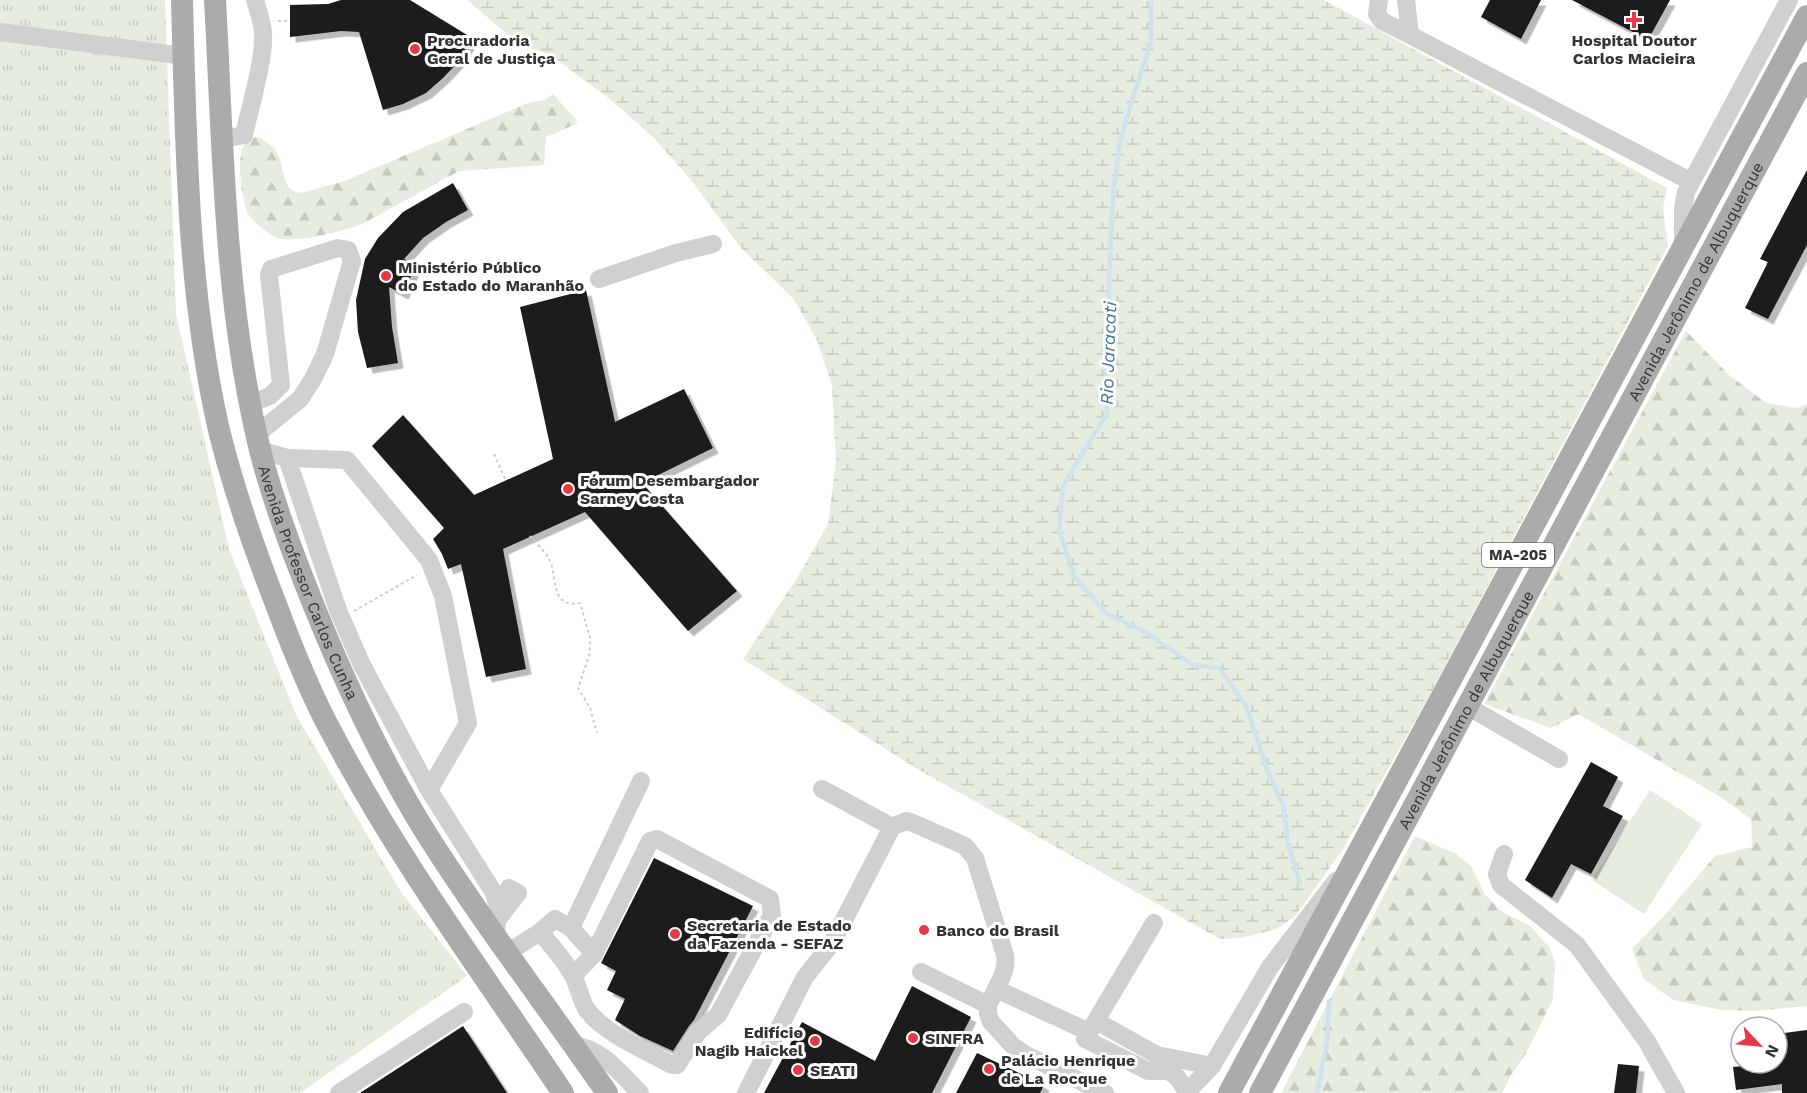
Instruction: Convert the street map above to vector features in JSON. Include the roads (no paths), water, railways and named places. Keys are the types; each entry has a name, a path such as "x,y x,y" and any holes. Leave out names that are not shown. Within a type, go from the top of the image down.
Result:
{"main road":[{"path":"182,0 196,300 218,427 250,540 292,646 332,733 399,849 563,1093"},
{"name":"Avenida Professor Carlos Cunha","path":"215,0 222,139 238,340 258,442 292,549 329,645 363,717 409,803 607,1093"},
{"name":"Avenida Jerônimo de Albuquerque","path":"1229,1093 1807,16"},
{"name":"Avenida Jerônimo de Albuquerque","path":"1260,1093 1807,73"},
{"path":"332,733 350,747 383,807 395,810 409,803"},
{"path":"399,849 415,841 424,844 466,908 497,933"},
{"path":"1265,1093 1278,1058"}],"street":[{"path":"222,139 244,135 264,34 255,0"},
{"path":"1379,0 1377,14 1382,21 1690,182"},
{"path":"1406,0 1410,35"},
{"name":"Avenida Jerônimo de Albuquerque","path":"1683,247 1683,208 1690,182 1789,0"},
{"path":"0,32 184,56"},
{"path":"598,279 676,253 713,244"},
{"path":"250,405 270,396 281,384 269,275 272,268 338,248 348,250 352,261 325,354 300,399 258,442 287,458 346,460 423,550 440,584 468,723 429,790"},
{"path":"287,458 338,610 362,665 429,790 494,893 498,907 497,933"},
{"path":"1467,706 1559,759"},
{"path":"571,928 641,781"},
{"path":"822,789 892,827"},
{"path":"746,1093 805,977 832,943 892,827 906,821 965,846 975,858 1006,964 992,997 988,1014 991,1022 1014,1047 1026,1055 1105,1093"},
{"path":"540,932 573,976 587,1010 595,1018 617,1034 672,1065 677,1065 698,1032 718,1015 772,915 770,899 657,839 653,839 594,954 573,976"},
{"path":"1090,1031 1148,1071 1172,1073 1177,1077 1186,1093 1212,1066 1270,967 1314,906 1358,854"},
{"path":"1504,854 1497,874 1501,885 1577,945 1646,1040 1676,1093"},
{"path":"497,933 514,890"},
{"path":"497,933 540,932 555,919 571,928 594,954"},
{"path":"1090,1031 1154,923"},
{"path":"921,972 1157,1055 1212,1066"},
{"path":"339,1093 464,1012"},
{"path":"573,1045 587,1047 598,1053 640,1093"}],"waterway":[{"name":"Rio Jaracati","path":"1151,0 1151,42 1120,142 1113,193 1106,349 1107,413 1063,486 1059,530 1074,576 1106,613 1147,633 1193,665 1219,668 1246,706 1267,769 1284,808 1288,843 1300,883"},
{"name":"Rio Jaracati","path":"1317,1093 1327,1043 1329,1001"}],"place":[{"name":"Hospital Doutor Carlos Macieira","path":"1634,20"},
{"name":"Procuradoria Geral de Justiça","path":"415,49"},
{"name":"Ministério Público do Estado do Maranhão","path":"386,276"},
{"name":"Fórum Desembargador Sarney Costa","path":"568,489"},
{"name":"Banco do Brasil","path":"924,930"},
{"name":"Secretaria de Estado da Fazenda - SEFAZ","path":"675,934"},
{"name":"SINFRA","path":"913,1038"},
{"name":"Edifício Nagib Haickel","path":"815,1041"},
{"name":"Palácio Henrique de La Rocque","path":"989,1069"},
{"name":"SEATI","path":"798,1070"}]}
